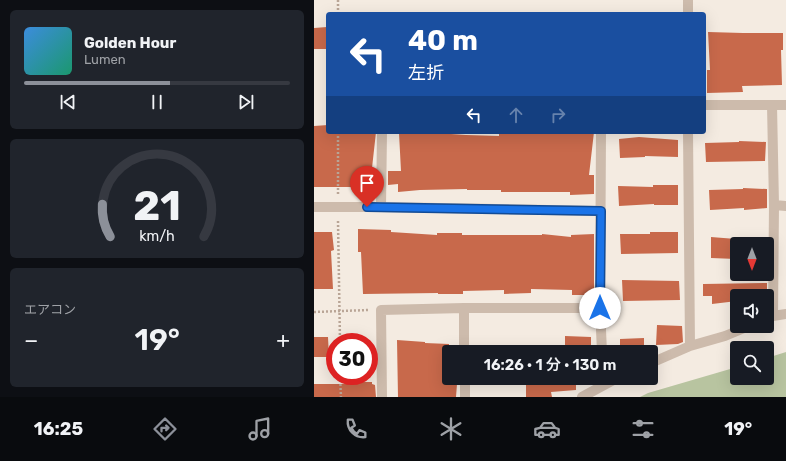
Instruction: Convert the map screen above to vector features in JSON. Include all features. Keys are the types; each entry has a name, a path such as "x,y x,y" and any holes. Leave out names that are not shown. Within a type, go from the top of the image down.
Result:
{"street":[{"path":"688,0 688,12"},
{"path":"706,105 786,105"},
{"path":"771,289 774,206 772,105"},
{"path":"381,207 382,134"},
{"path":"601,134 600,308 602,345"},
{"path":"688,134 690,346"},
{"path":"774,206 786,206"},
{"path":"314,207 601,211"},
{"path":"382,397 381,310 464,308 600,308"},
{"path":"464,308 464,345"},
{"path":"774,317 786,314"},
{"path":"658,360 690,346 733,333"},
{"path":"465,385 465,397"},
{"path":"582,397 602,385"}],"path":[{"path":"338,0 338,12"},
{"path":"338,134 340,333"},
{"path":"314,312 381,310"},
{"path":"340,385 341,397"}],"green space":[{"path":"786,352 786,397 640,397 648,393 730,369 730,385 774,385 774,356"}],"building":[{"path":"326,27 326,49 314,49 314,28"},
{"path":"708,32 783,33 783,50 781,50 782,85 742,86 743,92 707,93 707,70 710,70"},
{"path":"326,125 326,134 376,134 372,168 375,168 375,185 355,187 314,187 314,126"},
{"path":"399,134 499,136 499,134 594,134 589,175 594,175 594,194 570,195 570,192 501,192 501,190 467,189 398,192 398,184 388,185 388,171 401,171"},
{"path":"639,137 678,140 678,157 645,156 620,158 619,139"},
{"path":"739,141 766,142 765,161 706,162 705,143"},
{"path":"653,185 678,185 678,205 654,204 619,206 618,186 653,187"},
{"path":"743,188 767,189 767,208 710,210 709,190"},
{"path":"358,229 391,230 391,232 437,235 437,233 462,233 462,235 542,234 571,237 571,235 594,234 594,295 572,295 572,290 531,289 531,293 504,294 504,290 463,291 463,294 363,294 361,252 358,252"},
{"path":"314,232 332,232 334,250 331,251 333,289 314,289"},
{"path":"650,232 678,232 678,253 621,254 620,234 650,234"},
{"path":"711,237 730,239 730,259 711,258"},
{"path":"622,280 679,281 680,300 623,301"},
{"path":"767,283 767,289 730,289 730,302 712,304 712,296 703,296 703,284"},
{"path":"657,325 682,326 683,342 678,344 656,345"},
{"path":"565,336 591,337 591,345 565,345"},
{"path":"314,337 326,337 326,357 314,357"},
{"path":"644,338 644,345 620,345 620,339"},
{"path":"397,340 449,344 442,345 442,385 457,385 456,397 398,397"},
{"path":"314,384 375,385 376,397 314,397"},
{"path":"526,385 576,385 576,390 551,392 552,397 526,397"}],"route":[{"path":"367,207 601,211 600,308"}]}
